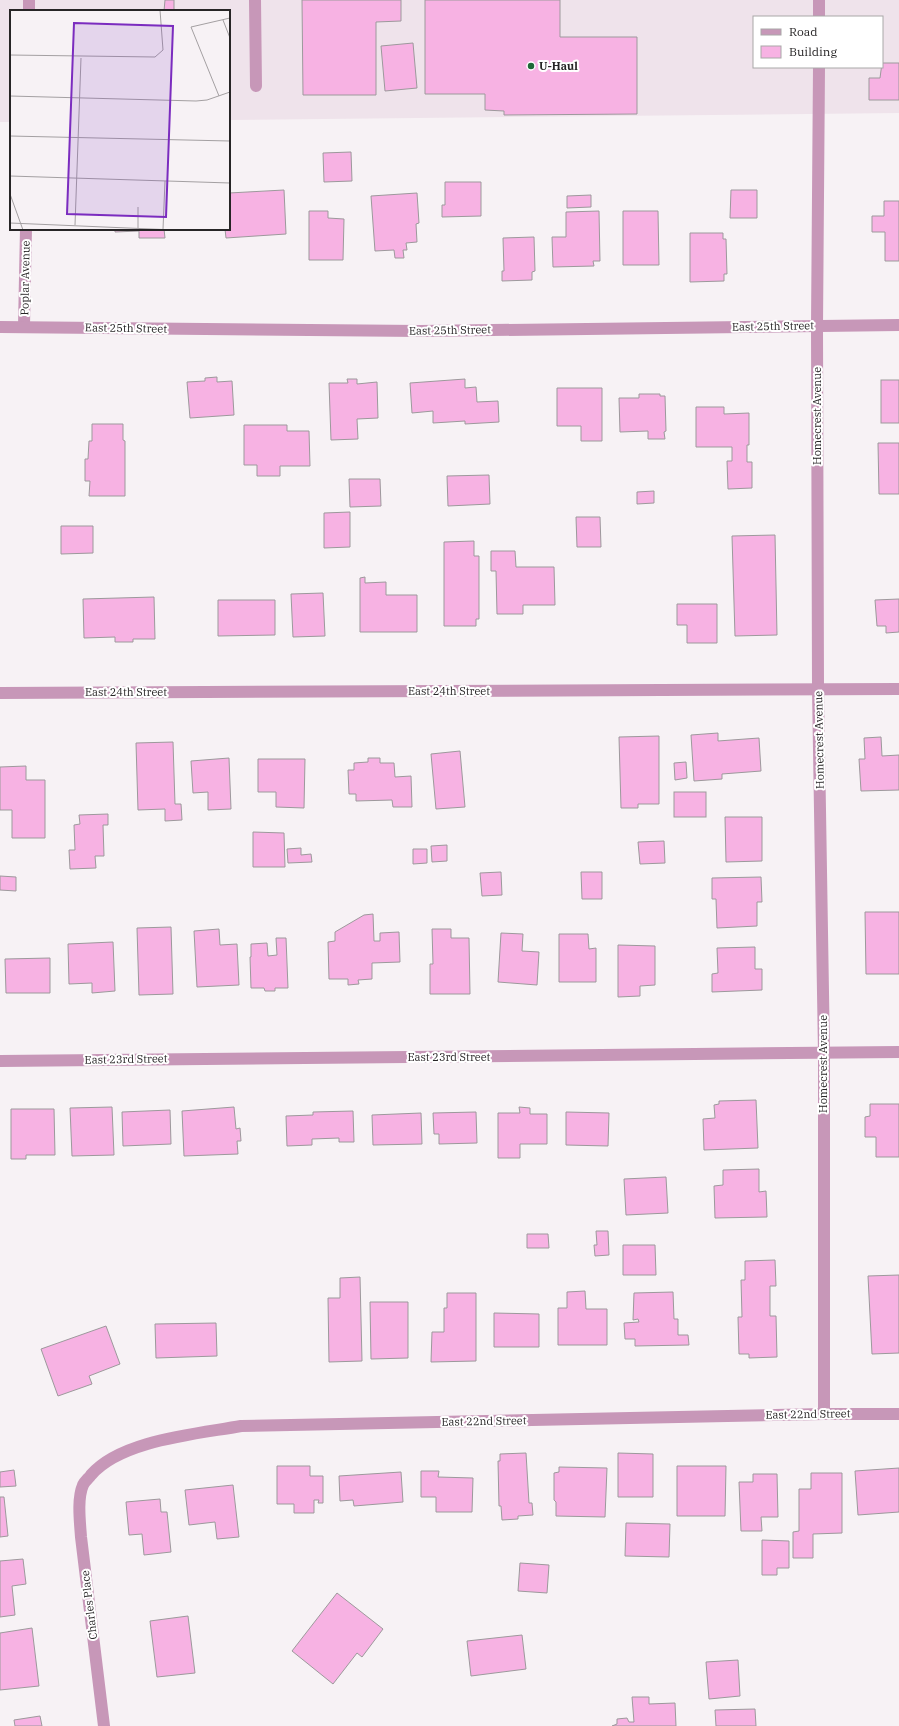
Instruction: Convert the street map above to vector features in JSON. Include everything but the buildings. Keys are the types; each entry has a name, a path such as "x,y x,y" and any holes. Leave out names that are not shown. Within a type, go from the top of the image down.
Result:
{"street":[{"path":"255,0 256,86"},
{"path":"819,0 819,16"},
{"name":"Homecrest Avenue","path":"819,68 817,326 818,689 824,1053 824,1414"},
{"name":"Poplar Avenue","path":"24,326 26,230"},
{"name":"East 25th Street","path":"0,327 24,326 420,331 899,325"},
{"name":"East 24th Street","path":"0,693 899,689"},
{"name":"East 23rd Street","path":"0,1062 899,1052"},
{"name":"East 22nd Street","path":"83,1484 98,1468 117,1455 151,1443 240,1426 824,1414 899,1414"},
{"name":"Charles Place","path":"83,1484 79,1509 81,1537 104,1726"}],"shaded area":[{"path":"0,0 899,0 899,113 230,120 230,10 10,10 10,122 0,122"}],"place":[{"name":"U-Haul","path":"531,66"}]}
